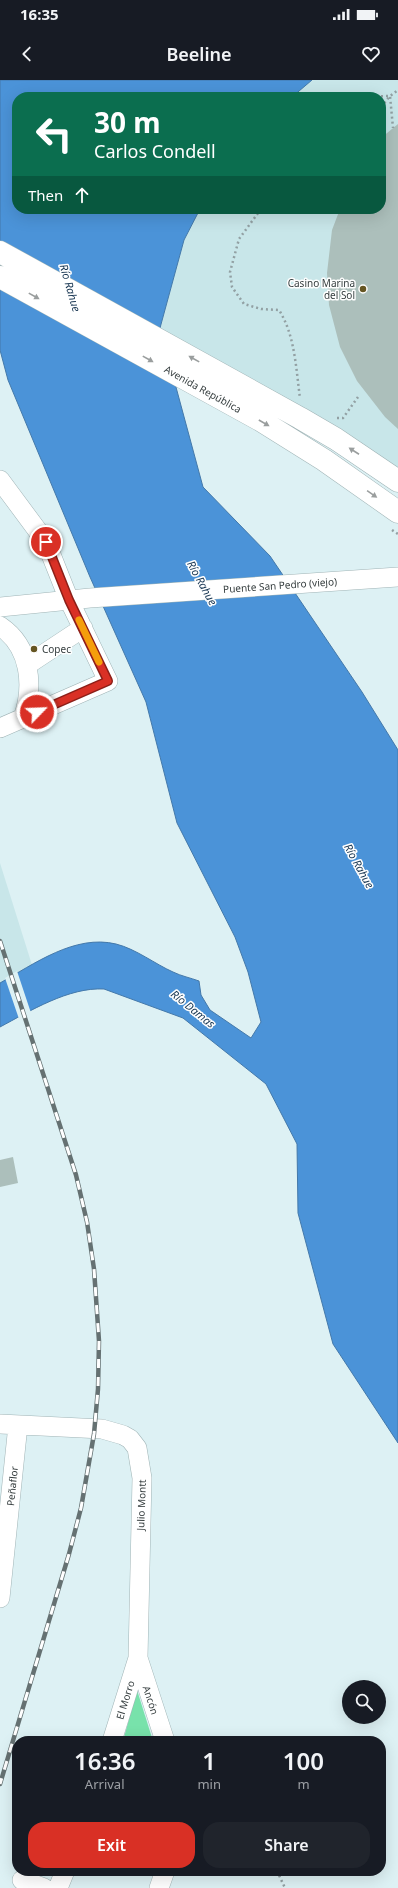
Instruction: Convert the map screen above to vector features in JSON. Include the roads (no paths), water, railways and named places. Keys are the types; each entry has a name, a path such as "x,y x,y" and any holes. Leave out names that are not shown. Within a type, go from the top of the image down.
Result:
{"main road":[{"path":"0,252 229,378 336,439 398,481"},
{"name":"Avenida República","path":"0,277 230,404 299,444 398,512"}],"street":[{"path":"0,480 46,542 69,600 108,681 0,728"},
{"name":"Puente San Pedro (viejo)","path":"0,607 90,598 398,577"},
{"path":"0,626 18,644 27,665 30,687 28,703 23,718"},
{"path":"27,665 83,628"},
{"name":"Peñaflor","path":"1,1597 9,1424"},
{"name":"Julio Montt","path":"9,1424 102,1429 113,1431 130,1439 137,1448 142,1478 138,1658"},
{"name":"El Morro","path":"114,1736 138,1658"},
{"name":"Ancón","path":"138,1658 163,1736"},
{"path":"58,1888 63,1876"},
{"path":"159,1888 163,1876"},
{"path":"22,1880 44,1888"}],"water":[{"path":"0,80 312,80 298,92 12,92 12,214 197,214 184,240 160,328 203,487 270,556 362,692 398,750 398,1443 333,1344 298,1213 297,1144 266,1084 183,1018 104,989 91,989 77,992 50,1001 0,1027 0,983 55,953 85,943 101,942 123,946 179,975 199,981 201,995 210,1010 251,1038 261,1022 248,972 235,937 177,823 146,702 90,577 8,380 0,350"}],"railway":[{"path":"0,941 76,1175 87,1222 94,1269 99,1341 98,1389 94,1434 81,1508 69,1554 14,1736"},
{"path":"0,1784 12,1744"}],"place":[{"name":"Casino Marina del Sol","path":"363,289"},
{"name":"Copec","path":"34,649"}],"water label":[{"name":"Río Rahue","path":"70,288"},
{"name":"Río Rahue","path":"202,583"},
{"name":"Río Rahue","path":"359,866"},
{"name":"Río Damas","path":"193,1009"}]}
